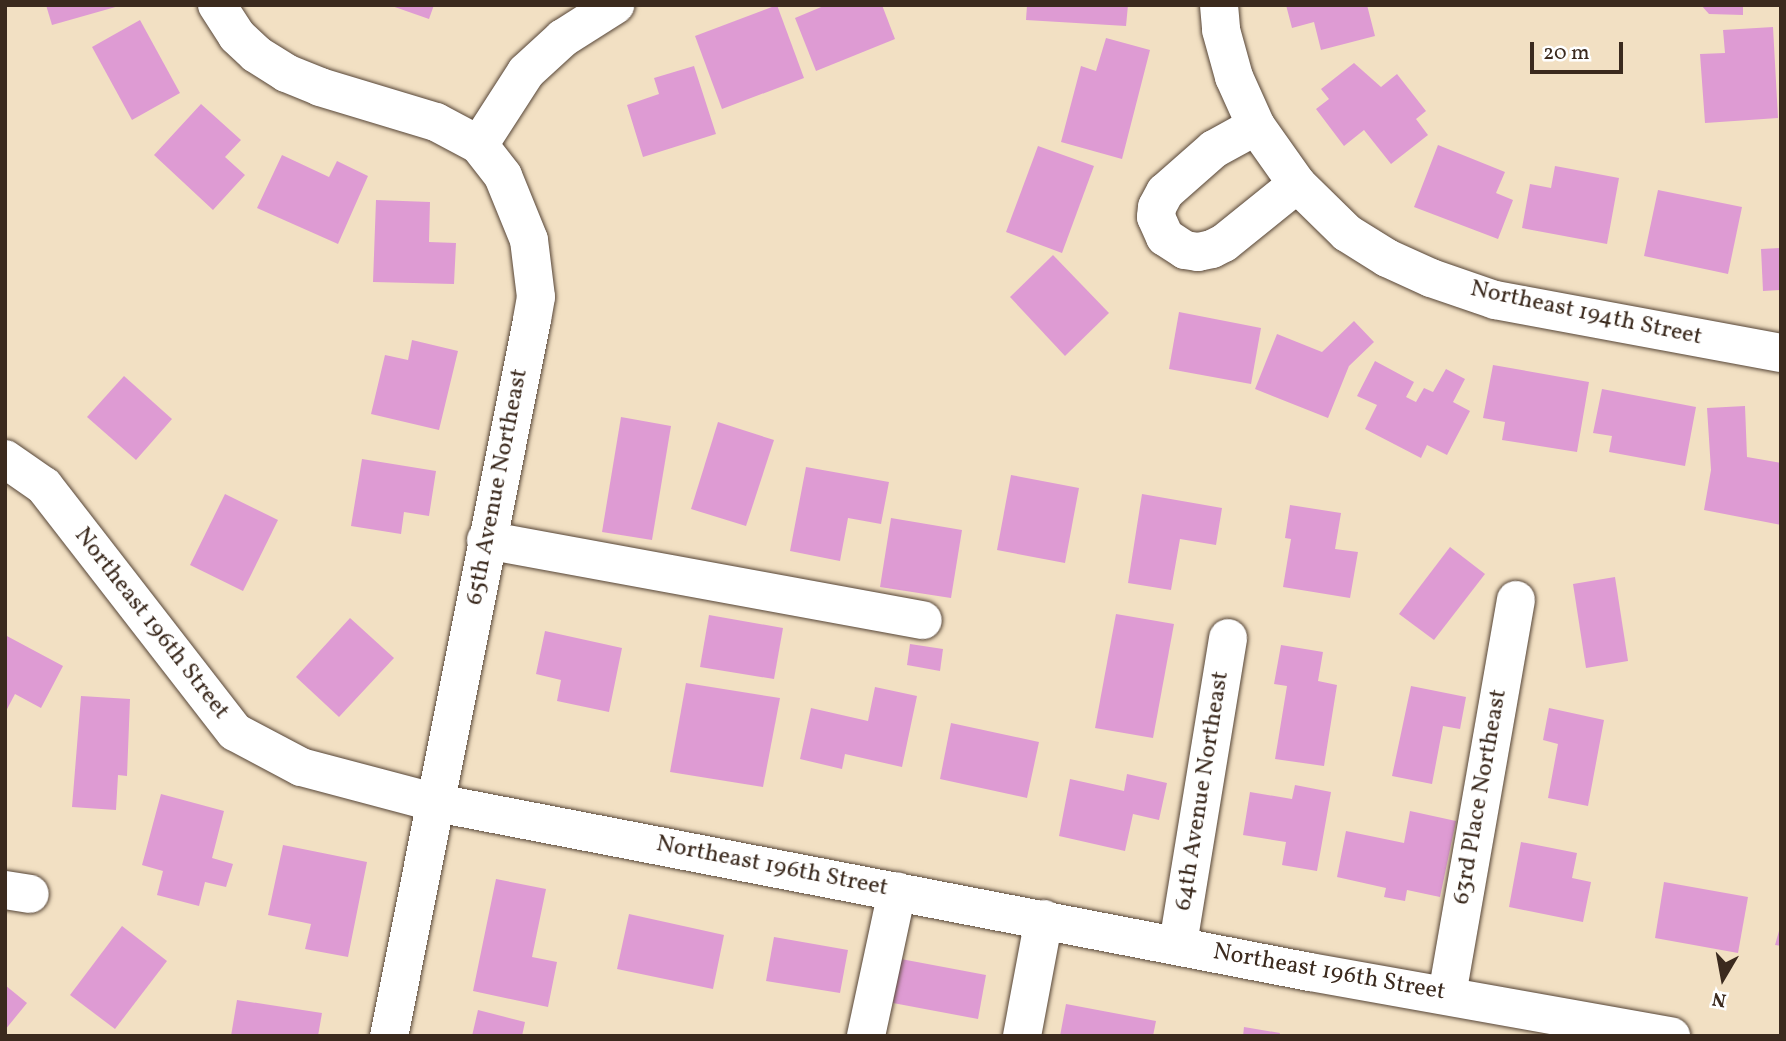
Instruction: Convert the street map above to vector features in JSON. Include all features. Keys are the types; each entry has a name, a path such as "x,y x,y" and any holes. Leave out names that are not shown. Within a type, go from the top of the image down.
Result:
{"street":[{"path":"217,5 237,36 256,54 286,73 320,87 436,122 479,145 526,72 563,38 615,5"},
{"name":"Northeast 194th Street","path":"1219,5 1221,30 1234,77 1256,126 1297,184 1347,233 1387,258 1431,278 1495,300 1781,353"},
{"path":"1256,126 1214,149 1177,179 1157,207 1159,229 1174,245 1185,250 1198,252 1212,249 1224,243 1297,184"},
{"name":"65th Avenue Northeast","path":"389,1036 536,297 530,240 523,221 503,176 479,145"},
{"name":"Northeast 196th Street","path":"5,459 44,485 235,732 301,767 436,803 1178,944 1310,972 1671,1036"},
{"path":"486,540 923,620"},
{"name":"63rd Place Northeast","path":"1447,995 1516,600"},
{"name":"64th Avenue Northeast","path":"1178,944 1228,638"},
{"path":"866,1036 897,891"},
{"path":"1022,1036 1044,919"}],"building":[{"path":"46,5 119,5 119,6 52,25"},
{"path":"389,5 434,5 429,19"},
{"path":"777,5 804,78 722,109 695,36"},
{"path":"826,5 882,5 895,39 816,71 795,18"},
{"path":"1027,5 1128,5 1126,26 1026,20"},
{"path":"1286,5 1367,5 1375,36 1321,50 1314,22 1292,28"},
{"path":"1701,5 1743,5 1743,15 1709,14"},
{"path":"140,20 180,93 132,120 92,47"},
{"path":"1773,27 1778,118 1705,123 1700,54 1725,53 1723,30"},
{"path":"1106,38 1150,50 1122,159 1061,142 1081,66 1096,71"},
{"path":"1354,63 1381,87 1397,74 1426,111 1416,119 1428,135 1391,164 1364,130 1344,146 1316,109 1329,99 1321,89"},
{"path":"694,66 716,134 643,157 627,105 659,94 654,78"},
{"path":"201,104 241,140 225,157 245,175 213,210 154,155"},
{"path":"1438,145 1505,172 1496,193 1513,200 1498,239 1414,207"},
{"path":"1038,146 1094,166 1062,253 1006,232"},
{"path":"282,155 329,177 337,161 368,176 338,244 257,208"},
{"path":"1555,166 1619,178 1607,244 1522,228 1530,184 1551,188"},
{"path":"1658,190 1742,207 1728,274 1644,256"},
{"path":"376,200 430,202 429,242 456,243 454,284 373,282"},
{"path":"1781,248 1781,290 1763,291 1761,249"},
{"path":"1053,255 1109,313 1065,356 1010,297"},
{"path":"1179,312 1261,328 1251,384 1169,369"},
{"path":"1354,321 1374,342 1349,366 1328,418 1255,389 1277,334 1322,352"},
{"path":"412,340 458,351 439,430 371,414 385,355 408,360"},
{"path":"1375,361 1414,382 1406,397 1416,402 1424,388 1433,392 1446,369 1465,379 1453,402 1470,411 1447,455 1427,445 1421,458 1365,429 1377,405 1357,396"},
{"path":"1493,365 1589,382 1577,452 1502,440 1505,422 1483,418"},
{"path":"124,376 172,419 136,460 87,417"},
{"path":"1602,389 1696,407 1685,466 1609,452 1612,436 1593,433"},
{"path":"1745,406 1747,457 1781,463 1781,525 1704,510 1711,470 1707,408"},
{"path":"621,417 671,426 652,540 602,532"},
{"path":"718,422 774,440 746,526 691,509"},
{"path":"362,459 436,471 429,516 404,512 401,534 351,526"},
{"path":"806,467 889,482 881,524 848,518 840,561 790,551"},
{"path":"1011,475 1079,488 1065,563 997,550"},
{"path":"225,494 278,520 243,591 190,565"},
{"path":"1142,494 1222,508 1216,545 1180,539 1171,590 1128,583"},
{"path":"1290,505 1341,513 1335,549 1358,552 1350,598 1283,587 1291,539 1285,538"},
{"path":"891,518 962,530 951,598 880,587"},
{"path":"1450,547 1485,574 1434,640 1399,614"},
{"path":"1615,577 1628,661 1586,668 1573,584"},
{"path":"1116,614 1174,624 1153,738 1095,728"},
{"path":"709,615 783,628 774,679 700,667"},
{"path":"350,618 394,658 339,717 296,677"},
{"path":"545,631 622,648 609,712 557,701 561,680 536,674"},
{"path":"5,635 63,666 41,708 15,694 5,713"},
{"path":"910,644 943,649 940,671 907,665"},
{"path":"1281,645 1323,652 1318,681 1337,685 1324,766 1275,759 1287,686 1274,684"},
{"path":"686,683 780,698 763,787 670,772"},
{"path":"1411,686 1466,697 1460,729 1443,726 1432,784 1392,776"},
{"path":"875,687 917,696 902,767 845,754 842,769 800,759 811,708 868,721"},
{"path":"81,696 130,699 127,776 118,775 116,810 72,807"},
{"path":"1549,708 1604,720 1588,806 1548,798 1558,744 1543,740"},
{"path":"951,723 1039,742 1027,798 940,779"},
{"path":"1127,774 1167,783 1159,820 1133,814 1125,851 1059,836 1070,779 1124,791"},
{"path":"1295,785 1331,792 1317,871 1282,865 1286,842 1243,835 1250,792 1292,799"},
{"path":"161,794 224,811 212,858 233,864 226,887 205,882 199,906 157,895 163,871 142,865"},
{"path":"1410,811 1456,821 1440,897 1407,890 1405,901 1384,897 1386,888 1337,877 1346,831 1404,843"},
{"path":"1521,842 1577,853 1572,878 1591,882 1583,922 1509,907"},
{"path":"283,845 367,862 348,957 305,949 311,924 268,915"},
{"path":"496,879 546,889 532,957 557,962 548,1007 473,991"},
{"path":"1664,882 1748,897 1738,953 1655,938"},
{"path":"629,914 724,935 713,989 617,969"},
{"path":"1781,924 1781,946 1775,945"},
{"path":"122,926 167,961 115,1029 70,995"},
{"path":"774,937 848,950 840,993 766,981"},
{"path":"901,959 986,975 978,1019 893,1003"},
{"path":"5,985 27,1003 5,1030"},
{"path":"237,1000 322,1013 318,1036 231,1036"},
{"path":"1066,1004 1156,1021 1153,1036 1060,1036"},
{"path":"478,1010 525,1022 522,1036 472,1036"},
{"path":"1244,1027 1280,1033 1279,1036 1243,1036"}]}
